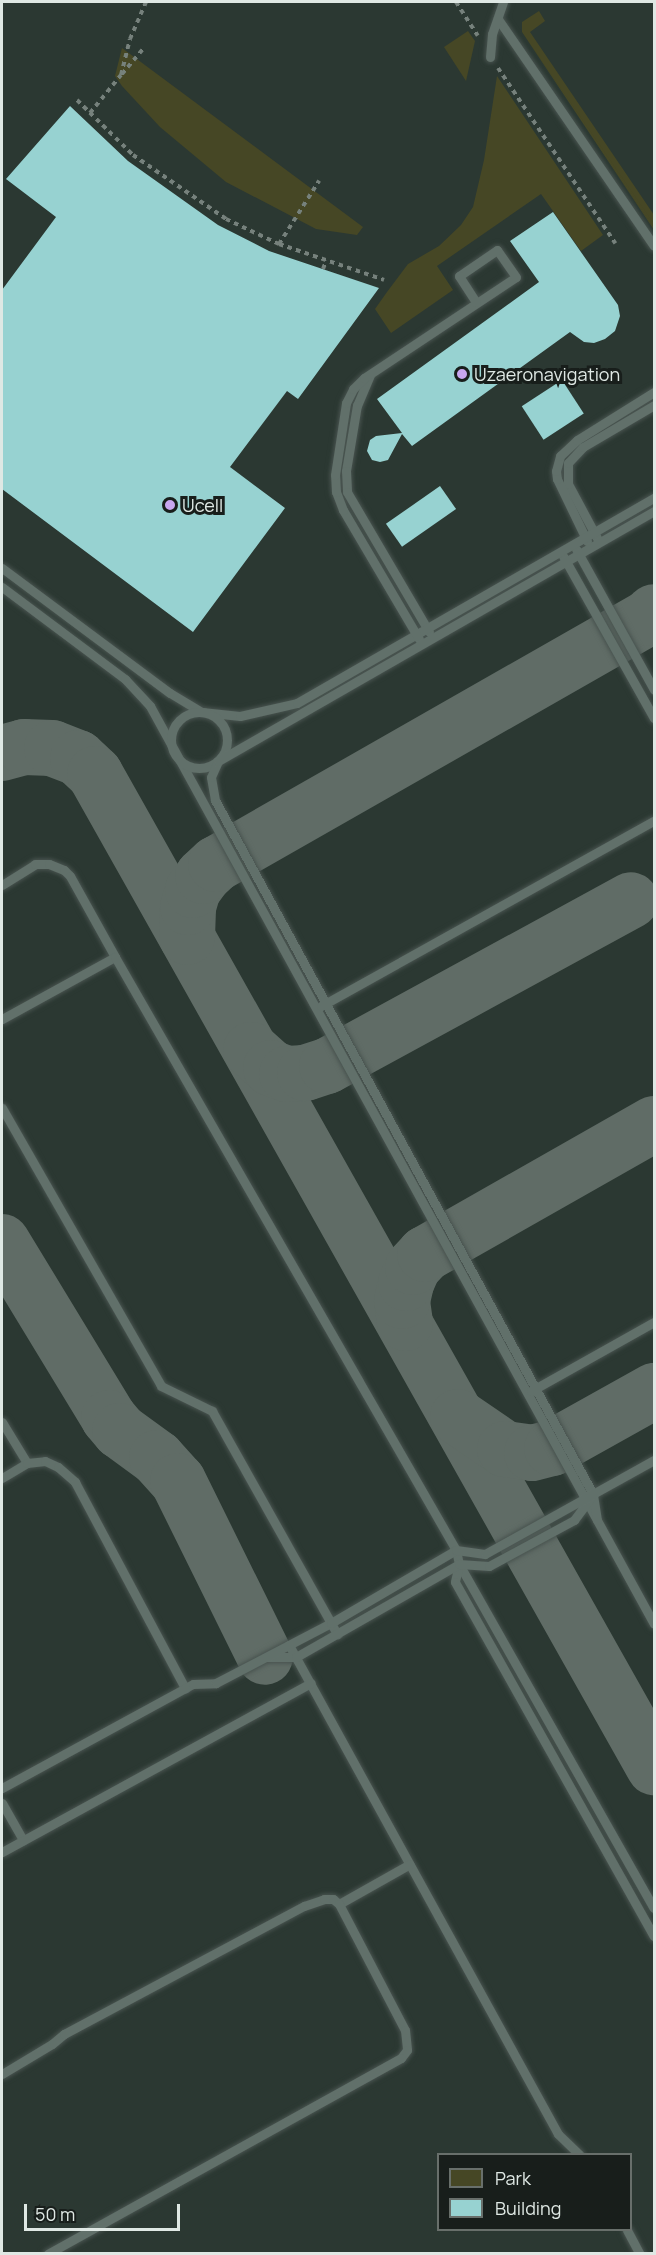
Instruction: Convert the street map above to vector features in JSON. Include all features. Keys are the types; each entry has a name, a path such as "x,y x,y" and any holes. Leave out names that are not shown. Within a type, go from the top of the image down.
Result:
{"lane":[{"path":"490,57 492,34 503,2"},
{"path":"498,19 654,246"},
{"path":"422,645 343,510 335,487 346,403 356,385 373,371 516,277 497,250 459,276 476,302"},
{"path":"373,371 357,405 346,471 347,492 433,638"},
{"path":"599,543 590,535 556,479 560,456 577,440 654,393"},
{"path":"590,548 590,535 568,484 568,463 583,447 654,405"},
{"path":"654,498 290,706 240,716 193,713 177,723 172,732 174,751 185,764 193,768 211,766 654,511"},
{"path":"574,544 654,688"},
{"path":"561,552 654,718"},
{"path":"2,568 170,693 202,712 212,715 225,728 227,746 212,777 216,800 326,1003 589,1498 597,1520 654,1624"},
{"path":"2,586 136,689 150,706 316,1008 532,1391"},
{"path":"316,1008 654,821"},
{"path":"2,885 35,864 49,864 64,870 70,876 456,1550 459,1564 654,1908"},
{"path":"2,1017 115,957"},
{"path":"2,1108 161,1386 212,1411 337,1634"},
{"path":"532,1391 654,1322"},
{"path":"2,1422 27,1463"},
{"path":"2,1788 193,1684 216,1683 265,1658 331,1623 456,1550 484,1554 589,1498 654,1460"},
{"path":"2,1478 27,1463 45,1461 58,1467 75,1482 185,1688"},
{"path":"265,1658 296,1657 459,1564 489,1566 574,1520 589,1498"},
{"path":"459,1564 455,1582 654,1936"},
{"path":"289,1644 558,2134 578,2153"},
{"path":"2,1851 311,1683"},
{"path":"2,1803 23,1840"},
{"path":"339,1905 411,1864"},
{"path":"2,2074 52,2044 64,2034 304,1906 324,1899 333,1899 339,1905 405,2030 407,2050 401,2058 48,2253"},
{"path":"628,2231 640,2253"}],"path":[{"path":"121,75 130,39 146,2"},
{"path":"456,2 490,57 615,243"},
{"path":"90,113 143,49"},
{"path":"77,100 134,155 188,195 226,219 279,244 384,280"},
{"path":"279,244 319,181"},
{"path":"323,269 326,261"}],"green space":[{"path":"539,11 545,21 530,32 654,215 654,230 522,32 522,22"},
{"path":"468,31 475,41 466,81 444,47"},
{"path":"122,48 363,227 357,235 316,229 226,182 160,127 122,86 115,76"},
{"path":"497,76 603,235 581,251 541,194 437,266 453,290 391,333 375,309 408,264 439,246 461,225 473,207 484,160"}],"building":[{"path":"70,106 128,161 218,225 269,251 379,288 298,399 287,391 230,467 285,508 193,632 2,489 2,290 56,217 6,179"},
{"path":"553,212 618,305 620,316 615,331 605,339 594,343 584,342 570,332 412,446 402,434 388,460 380,462 372,460 367,451 370,440 376,436 402,433 377,399 539,282 510,241"},
{"path":"562,380 584,414 544,440 522,406"},
{"path":"440,486 456,509 402,547 386,524"}],"taxiway":[{"path":"187,937 188,907 193,890 216,864 648,618 654,612"},
{"path":"2,753 24,747 52,748 78,758 95,774 654,1767"},
{"path":"251,1050 271,1068 287,1074 305,1073 327,1066 631,900"},
{"path":"405,1323 402,1301 406,1283 413,1267 425,1254 654,1124"},
{"path":"2,1242 109,1418 120,1431 157,1458 178,1481 265,1657"},
{"path":"458,1417 505,1449 532,1453 552,1448 654,1391"}],"place":[{"name":"Uzaeronavigation","path":"462,374"},
{"name":"Ucell","path":"170,505"}]}
